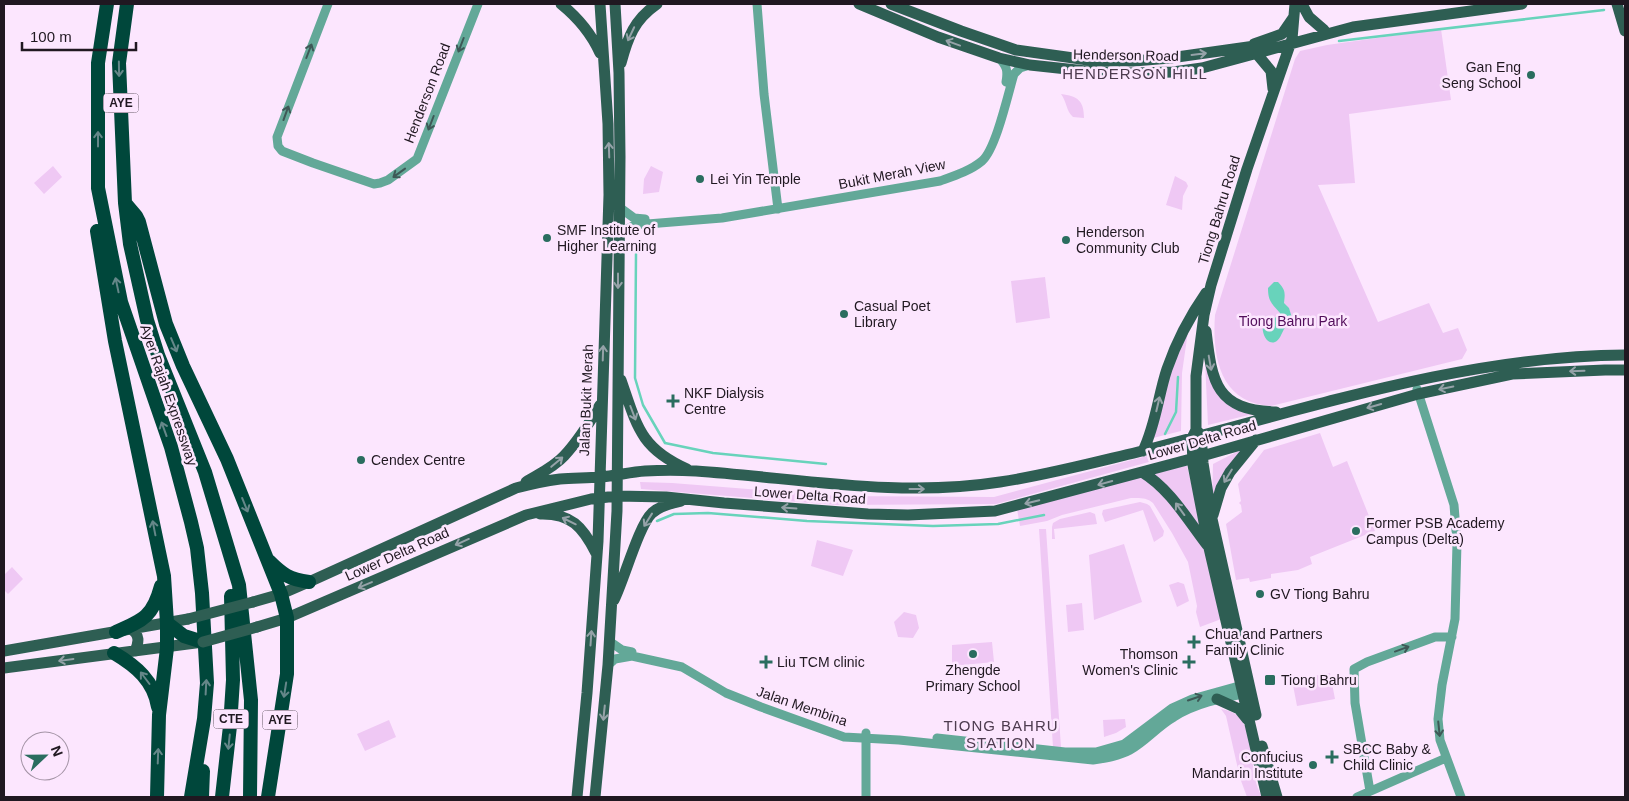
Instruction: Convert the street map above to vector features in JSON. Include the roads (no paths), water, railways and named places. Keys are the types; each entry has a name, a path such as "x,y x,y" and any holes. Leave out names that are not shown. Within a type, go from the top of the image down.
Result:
{"highway":[{"name":"Ayer Rajah Expressway","path":"107,4 98,63 98,188 121,302 170,447 189,513 197,548 202,593 207,683 204,719 191,797"},
{"name":"Ayer Rajah Expressway","path":"127,4 119,63 125,203 130,244 147,320 158,355 205,472 232,558 241,600 251,700 250,797"},
{"path":"98,188 96,224 108,307 164,576 167,648 159,715 157,797"},
{"path":"125,203 139,222 166,324 183,366 227,460 281,594 287,618"},
{"name":"Ayer Rajah Expressway","path":"222,797 230,726 232,597 230,569 232,558"},
{"path":"267,558 278,570 292,579 311,581"},
{"path":"116,632 138,622 153,608 157,601 164,576"},
{"name":"AYE","path":"268,797 287,674 287,618"},
{"path":"167,623 184,636 197,642"},
{"path":"114,653 131,663 142,674 156,696 159,715"},
{"name":"CTE","path":"202,797 204,719"}],"main road":[{"path":"561,4 587,30 604,62"},
{"name":"Jalan Bukit Merah","path":"577,797 597,554 609,161 600,4"},
{"path":"595,797 608,664 617,496 619,73 615,4"},
{"path":"619,73 630,34 638,21 657,4"},
{"name":"Henderson Road","path":"859,4 938,37 1000,58 1030,65 1095,72 1173,72 1202,68 1256,53 1324,30 1338,30"},
{"name":"Henderson Road","path":"891,4 1016,50 1095,61 1152,59 1291,42 1338,30 1522,4"},
{"name":"Tiong Bahru Road","path":"1277,797 1209,548 1197,457 1196,376 1204,315 1211,285 1255,146 1291,42 1295,4"},
{"path":"1302,4 1310,17 1324,30"},
{"path":"1617,4 1625,31"},
{"path":"1228,50 1282,34 1294,18"},
{"path":"1256,53 1271,71 1274,93"},
{"path":"1143,451 1151,433 1166,370 1176,345 1211,285"},
{"path":"1204,315 1212,376 1227,398 1247,409 1288,412"},
{"name":"Lower Delta Road","path":"4,651 188,619 281,594 516,488 562,479 599,477 643,471 694,471 903,489 949,488 1001,482 1074,468 1143,451 1196,434 1414,382 1510,363 1571,356 1625,356"},
{"name":"Lower Delta Road","path":"4,668 167,648 256,627 287,618 317,606 539,510 599,498 617,496 666,497 868,514 908,515 995,511 1197,457 1418,394 1512,374 1625,370"},
{"path":"619,374 635,420 649,445 670,461 694,471"},
{"path":"516,488 548,470 564,456 590,422 601,402"},
{"path":"1212,519 1221,488 1230,472 1256,440"},
{"name":"Tiong Bahru Road","path":"1197,457 1212,519 1246,689 1250,723 1267,797"},
{"path":"1142,472 1153,479 1169,494 1209,548"},
{"path":"612,605 650,515 665,505 690,500"},
{"path":"526,515 560,516 571,521 585,532 597,554"},
{"path":"131,629 136,632 139,643 135,651"},
{"path":"1217,699 1239,709 1250,723"}],"street":[{"name":"Henderson Road","path":"328,4 277,137 278,146 282,151 307,161 380,184 417,160 478,4"},
{"path":"757,4 764,94 780,206"},
{"path":"761,4 780,206"},
{"name":"Bukit Merah View","path":"619,233 630,226 641,224 722,218 939,176 972,163 984,151 1000,108 1008,72 1000,58"},
{"name":"Bukit Merah View","path":"619,207 628,215 641,220 690,217 780,206 940,181 971,169 988,154 1014,74 1020,68 1030,65"},
{"path":"1414,382 1455,510 1458,559 1456,611 1442,685 1438,720 1440,740 1461,797"},
{"path":"1370,791 1356,703 1354,669 1367,662 1435,638 1452,637"},
{"name":"Jalan Membina","path":"609,642 622,650 683,663 728,689 844,732 898,740 1072,756 1093,760 1118,755 1130,750 1173,717 1246,689"},
{"name":"Jalan Membina","path":"608,664 615,659 632,656 682,667 726,693 827,732 844,737 866,736"},
{"name":"Jalan Membina","path":"1072,756 1124,744 1180,704 1192,699 1246,689"},
{"path":"866,736 866,797"},
{"path":"1357,797 1446,758"}],"waterway":[{"path":"1339,41 1604,10"},
{"path":"636,254 635,378 643,405 665,443 713,453 826,464"},
{"path":"1165,434 1176,412 1178,377"},
{"path":"657,521 674,514 708,513 807,521 933,526 998,524 1044,515"}],"place":[{"name":"Gan Eng Seng School","path":"1531,75"},
{"name":"Lei Yin Temple","path":"700,179"},
{"name":"SMF Institute of Higher Learning","path":"547,238"},
{"name":"Henderson Community Club","path":"1066,240"},
{"name":"Casual Poet Library","path":"844,314"},
{"name":"NKF Dialysis Centre","path":"673,401"},
{"name":"Cendex Centre","path":"361,460"},
{"name":"Former PSB Academy Campus (Delta)","path":"1356,531"},
{"name":"GV Tiong Bahru","path":"1260,594"},
{"name":"Chua and Partners Family Clinic","path":"1194,642"},
{"name":"Zhengde Primary School","path":"973,654"},
{"name":"Liu TCM clinic","path":"766,662"},
{"name":"Thomson Women's Clinic","path":"1189,662"},
{"name":"Tiong Bahru","path":"1270,680"},
{"name":"SBCC Baby & Child Clinic","path":"1332,757"},
{"name":"Confucius Mandarin Institute","path":"1313,765"}],"district":[{"name":"HENDERSON HILL","path":"1135,73"},
{"name":"TIONG BAHRU STATION","path":"1001,734"}],"park label":[{"name":"Tiong Bahru Park","path":"1293,321"}]}
